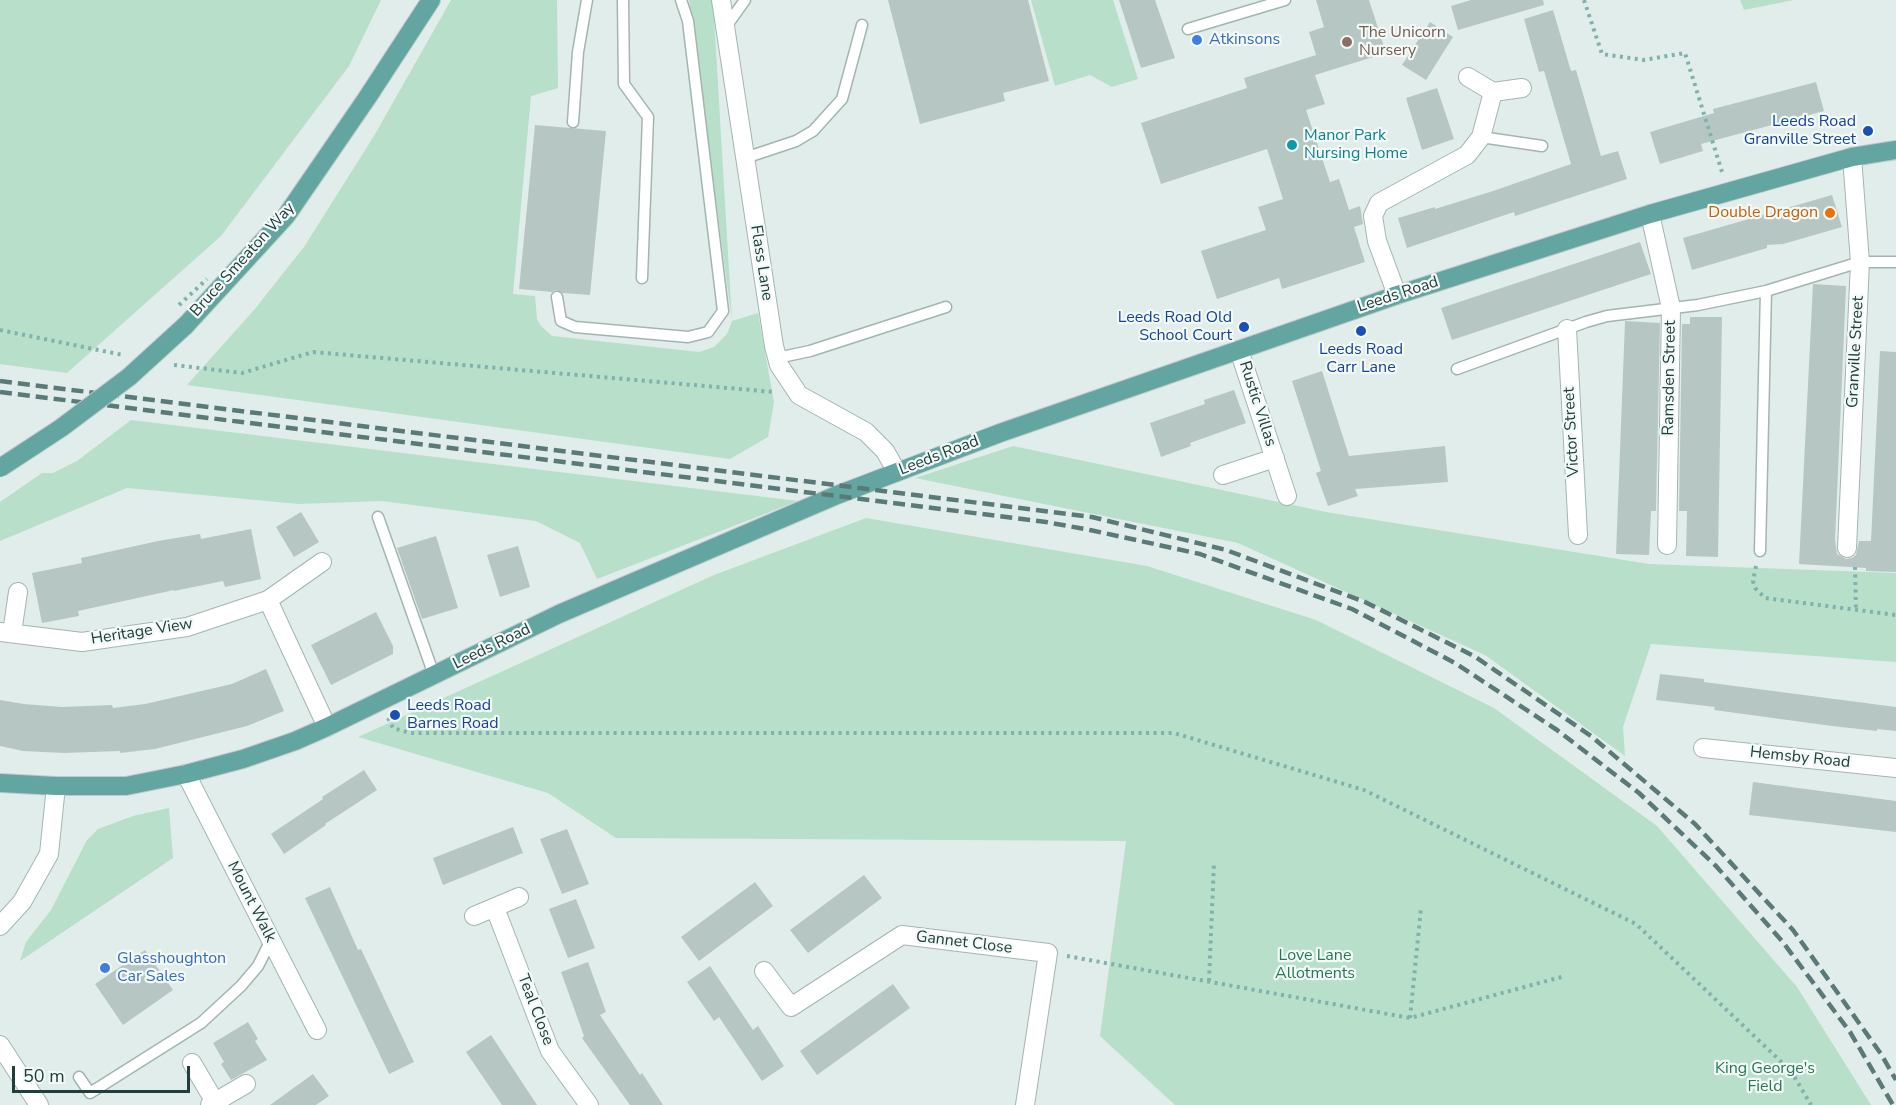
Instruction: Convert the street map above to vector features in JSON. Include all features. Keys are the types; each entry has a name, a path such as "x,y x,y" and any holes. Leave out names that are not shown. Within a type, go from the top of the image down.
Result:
{"main road":[{"name":"Bruce Smeaton Way","path":"0,468 61,428 129,377 186,325 286,216 367,98 430,0"},
{"name":"Leeds Road","path":"0,783 126,786 243,759 327,727 559,614 826,500 1000,433 1397,295 1650,214 1852,157 1896,150"}],"street":[{"name":"Flass Lane","path":"721,0 774,346 779,364 799,394 866,432 885,451 897,472"},
{"path":"1468,77 1493,92 1522,88"},
{"path":"1397,295 1377,241 1373,216 1379,203 1467,155 1481,137 1493,92"},
{"name":"Granville Street","path":"1847,548 1860,262 1852,157"},
{"name":"Ramsden Street","path":"1650,214 1671,308 1667,545"},
{"name":"Victor Street","path":"1567,329 1578,535"},
{"name":"Rustic Villas","path":"1239,350 1287,496"},
{"name":"Rustic Villas","path":"1223,475 1275,458"},
{"name":"Heritage View","path":"18,592 6,633 82,642 187,627 268,600 322,562"},
{"path":"268,600 327,727"},
{"name":"Hemsby Road","path":"1703,748 1896,768"},
{"name":"Mount Walk","path":"186,774 317,1030"},
{"path":"0,926 22,902 49,854 56,786"},
{"path":"474,916 519,897"},
{"name":"Teal Close","path":"495,908 550,1051 589,1105"},
{"name":"Gannet Close","path":"764,971 791,1007 902,935 1048,952"},
{"path":"1024,1105 1048,952"},
{"path":"0,1045 39,1105"},
{"path":"192,1063 213,1104 246,1084"}],"lane":[{"path":"573,122 578,52 587,0"},
{"path":"623,0 624,84 648,117 642,278"},
{"path":"557,297 561,321 575,327 676,336 688,337 708,332 723,311 688,21 681,0"},
{"path":"725,28 746,0"},
{"path":"1188,29 1285,0"},
{"path":"745,158 796,141 813,131 842,99 862,25"},
{"path":"1481,137 1542,146"},
{"path":"1457,369 1607,316 1671,308 1766,291 1860,262 1896,261"},
{"path":"1760,551 1766,291"},
{"path":"777,358 810,351 946,307"},
{"path":"378,517 434,675"},
{"path":"79,1077 90,1093 201,1023 241,986 258,966 271,939"}],"path":[{"path":"1584,0 1602,54 1644,60 1686,53 1728,191"},
{"path":"173,311 207,279"},
{"path":"0,330 105,352"},
{"path":"192,368 242,373 313,352 799,394"},
{"path":"114,360 123,353"},
{"path":"1847,548 1854,560 1856,610"},
{"path":"1760,551 1753,581 1755,588 1765,598 1896,615"},
{"path":"380,702 393,728 410,733 1174,733 1364,790 1636,924 1791,1071 1811,1105"},
{"path":"1209,981 1214,862"},
{"path":"1410,1018 1421,908"},
{"path":"1048,952 1410,1018 1565,976"}],"green space":[{"path":"0,0 381,0 349,66 221,236 67,373 0,364"},
{"path":"451,0 557,0 558,88 531,96 513,294 535,296 537,319 552,336 699,352 714,347 727,334 732,321 758,313 774,402 768,437 730,459 187,385 254,310 304,247 374,136"},
{"path":"689,0 713,0 732,321"},
{"path":"1031,0 1113,0 1138,79 1112,87 1090,75 1055,86"},
{"path":"1740,0 1794,0 1744,10"},
{"path":"131,420 798,501 597,579 580,543 536,521 382,501 299,504 127,488 0,541 0,502 42,473 53,473 77,461"},
{"path":"1013,446 1326,512 1649,564 1896,573 1896,662 1651,644 1623,727 1625,756 1485,655 1238,543 915,478"},
{"path":"866,518 1147,566 1316,620 1494,708 1657,826 1797,987 1871,1105 1175,1105 1100,1036 1126,841 616,838 548,793 358,737 714,575"},
{"path":"169,808 173,858 20,961 26,942 51,910 87,840 98,829 133,816"}],"building":[{"path":"888,0 1028,0 1049,81 1003,93 1005,101 920,124"},
{"path":"1119,0 1155,0 1175,58 1141,68"},
{"name":"Manor Park Nursing Home","path":"1316,0 1369,0 1386,53 1315,75 1325,104 1306,110 1330,182 1339,179 1349,210 1360,206 1363,224 1354,227 1365,262 1282,289 1279,278 1217,299 1201,251 1266,230 1258,207 1283,199 1267,149 1161,184 1141,123 1247,88 1244,78 1316,55 1309,32 1324,27"},
{"path":"1471,0 1543,0 1544,5 1458,30 1451,6"},
{"path":"1553,10 1571,71 1576,70 1601,156 1618,151 1627,179 1515,216 1514,212 1407,248 1398,218 1493,191 1571,164 1544,71 1539,72 1524,19"},
{"path":"1430,22 1453,37 1426,80 1402,65"},
{"path":"1816,82 1824,111 1701,144 1703,151 1660,164 1650,132 1714,113 1713,109"},
{"path":"1437,88 1454,139 1422,150 1406,98"},
{"path":"535,125 606,131 590,295 563,293 556,290 552,292 519,289"},
{"path":"1832,195 1842,227 1783,244 1767,245 1767,248 1692,270 1683,238"},
{"path":"1640,242 1651,274 1452,340 1441,308"},
{"path":"1813,284 1846,286 1835,540 1837,554 1846,559 1856,555 1859,541 1871,541 1880,351 1896,352 1896,572 1799,564"},
{"path":"1690,317 1722,317 1718,557 1686,556 1687,511 1679,511 1682,324 1690,324"},
{"path":"1625,321 1660,323 1656,511 1651,511 1649,555 1616,554"},
{"path":"1322,371 1349,456 1445,446 1448,482 1355,489 1358,496 1328,506 1316,473 1321,471 1292,381"},
{"path":"1234,390 1246,423 1190,443 1191,446 1161,457 1150,423 1205,404 1204,400"},
{"path":"301,512 319,542 294,557 276,527"},
{"path":"251,529 261,579 225,587 223,581 174,590 78,611 79,616 42,623 32,573 82,563 81,558 158,541 200,534 201,539"},
{"path":"436,536 458,608 422,619 397,548"},
{"path":"518,546 530,587 500,597 487,555"},
{"path":"376,612 393,646 393,654 331,685 311,645"},
{"path":"266,669 284,711 247,726 155,749 120,753 120,751 64,753 23,751 0,746 0,700 62,707 112,705 113,708 145,704 232,684"},
{"path":"1660,674 1704,679 1704,682 1896,707 1896,731 1832,726 1656,700"},
{"path":"364,770 377,790 284,854 271,834"},
{"path":"1753,782 1896,801 1896,832 1749,815"},
{"path":"513,827 523,853 443,885 433,858"},
{"path":"567,829 589,884 562,894 540,839"},
{"path":"864,875 882,898 808,953 790,930"},
{"path":"755,882 773,906 699,961 681,937"},
{"path":"330,887 358,950 361,949 414,1062 389,1074 305,898"},
{"path":"576,899 595,948 568,958 549,909"},
{"path":"145,950 173,990 123,1025 95,984"},
{"path":"588,962 606,1012 600,1015 663,1105 630,1105 582,1038 584,1036 561,972"},
{"path":"710,966 753,1030 758,1026 784,1066 762,1081 719,1017 714,1021 687,982"},
{"path":"893,984 910,1008 817,1075 800,1051"},
{"path":"248,1022 258,1039 255,1041 267,1060 231,1080 221,1064 224,1062 213,1043"},
{"path":"491,1035 537,1105 502,1105 466,1052"},
{"path":"313,1074 329,1096 316,1105 270,1105"}],"railway":[{"path":"0,381 1092,517 1226,550 1365,602 1474,656 1591,736 1695,824 1793,930 1881,1054 1896,1080"},
{"path":"0,392 1046,522 1200,554 1352,609 1455,663 1557,730 1639,793 1716,866 1782,941 1850,1032 1893,1105"}],"place":[{"name":"Atkinsons","path":"1197,40"},
{"name":"The Unicorn Nursery","path":"1347,42"},
{"name":"Leeds Road Granville Street","path":"1868,131"},
{"name":"Manor Park Nursing Home","path":"1292,145"},
{"name":"Double Dragon","path":"1830,213"},
{"name":"Leeds Road Old School Court","path":"1244,327"},
{"name":"Leeds Road Carr Lane","path":"1361,331"},
{"name":"Leeds Road Barnes Road","path":"395,715"},
{"name":"Glasshoughton Car Sales","path":"105,968"}],"park label":[{"name":"Love Lane Allotments","path":"1315,965"},
{"name":"King George's Field","path":"1765,1078"}]}
